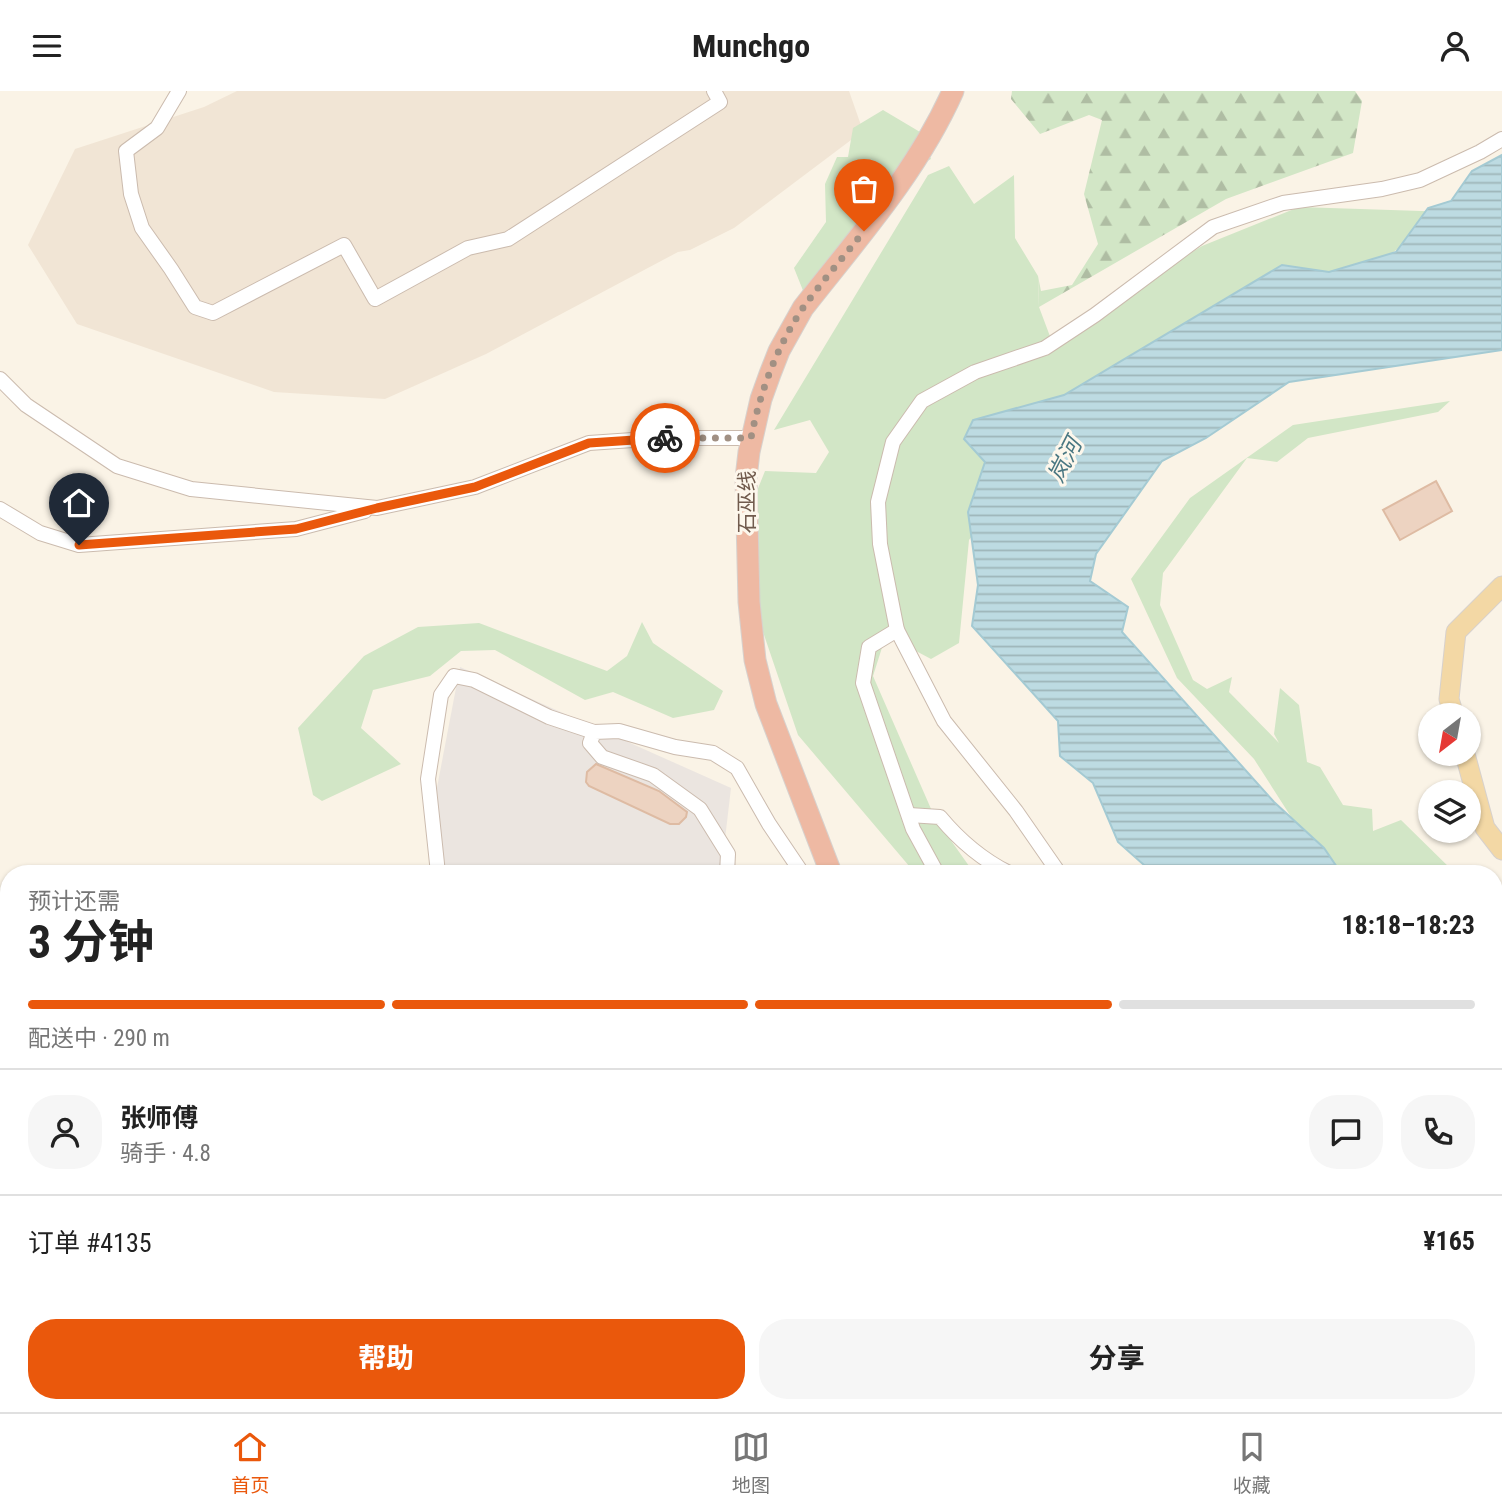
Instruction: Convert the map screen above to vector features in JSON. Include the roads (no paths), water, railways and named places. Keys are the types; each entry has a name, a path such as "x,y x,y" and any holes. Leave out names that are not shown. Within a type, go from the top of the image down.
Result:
{"highway":[{"name":"石巫线","path":"828,865 774,725 755,660 749,611 746,492 751,438 769,374 790,329 803,308 899,185 953,91"}],"main road":[{"path":"1451,703 1456,632 1502,586"},
{"path":"1469,767 1485,828 1502,850"}],"street":[{"path":"179,91 157,128 126,151 131,194 142,228 172,269 194,307 213,313 344,245 375,299 468,248 508,239 720,102 714,91"},
{"path":"1053,865 1016,811 944,721 897,630 880,544 878,502 892,442 922,401 975,372 1045,348 1095,315 1213,227 1283,203 1382,189 1420,180 1502,139"},
{"path":"0,380 26,405 117,466 191,489 377,508"},
{"path":"0,509 40,533 79,545 296,529 475,487 589,443 662,438 751,438"},
{"path":"897,630 869,647 863,683 913,829 933,865"},
{"path":"437,865 428,779 441,695 454,676 474,680 549,717 594,732 619,731 676,747 713,753 737,768 797,865"},
{"path":"594,732 590,743 602,757 653,775 700,809 728,854 727,865"},
{"path":"909,815 940,817 961,842 994,865"}],"water":[{"name":"岚河","path":"1502,155 1502,350 1289,382 1206,438 1162,461 1096,554 1090,581 1128,607 1122,632 1274,802 1324,848 1336,865 1144,865 1118,842 1093,783 1060,756 1058,721 972,626 978,585 968,512 985,462 964,439 973,420 1064,395 1282,265 1329,272 1396,252 1428,208 1451,201 1472,171"}]}
